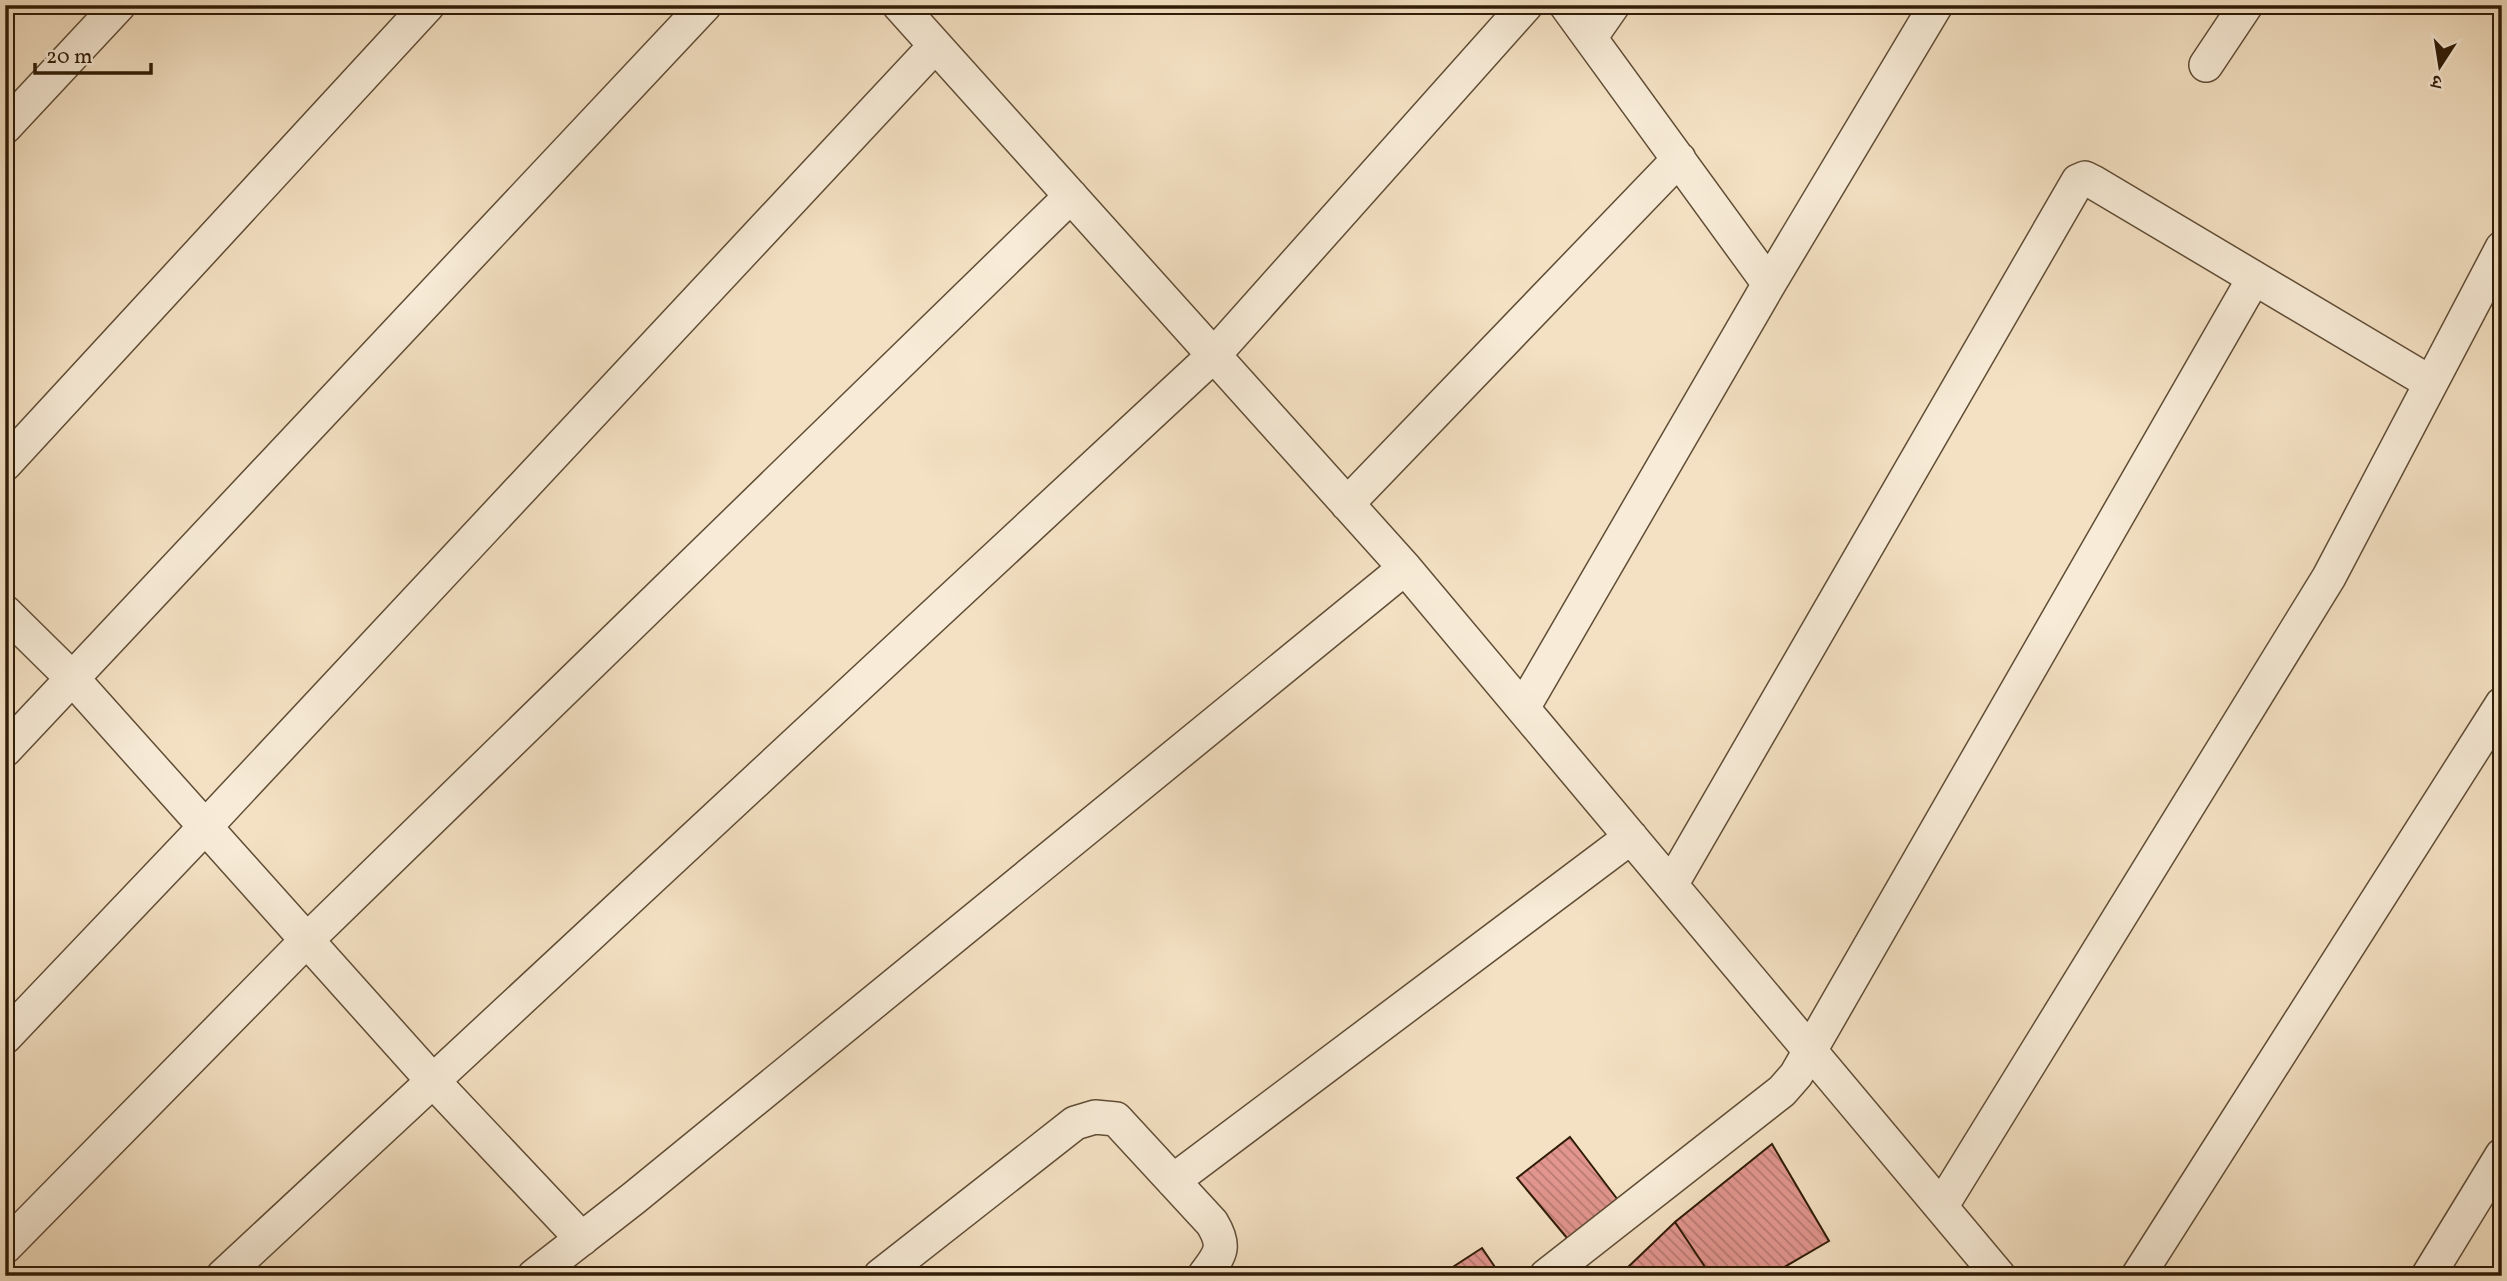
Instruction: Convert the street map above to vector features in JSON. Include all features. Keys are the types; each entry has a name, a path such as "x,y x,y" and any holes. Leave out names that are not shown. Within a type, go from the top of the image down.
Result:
{"street":[{"path":"5,127 119,5"},
{"path":"5,464 428,5"},
{"path":"5,750 705,5"},
{"path":"899,5 1405,568 1941,1207 1985,1272"},
{"path":"223,1276 1213,356 1526,5"},
{"path":"1566,5 1769,284"},
{"path":"1590,38 1613,5"},
{"path":"1523,708 1769,284 1936,5"},
{"path":"2206,65 2246,5"},
{"path":"5,1037 206,826 935,46"},
{"path":"1347,504 1679,159"},
{"path":"1671,885 2078,181 2085,178 2093,182 2431,383"},
{"path":"5,1247 308,939 1071,196"},
{"path":"1941,1207 2329,577 2502,247"},
{"path":"1546,1276 1782,1091 1796,1075 2254,278"},
{"path":"534,1276 1405,568"},
{"path":"5,612 72,678 433,1081 582,1239"},
{"path":"2138,1276 2502,705"},
{"path":"1173,1181 1631,837"},
{"path":"880,1276 1075,1123 1095,1117 1116,1119 1212,1223 1220,1237 1221,1252 1204,1276"},
{"path":"2428,1276 2502,1155"}],"building":[{"path":"1570,1137 1621,1204 1572,1244 1517,1178"},
{"path":"1772,1144 1829,1241 1769,1276 1711,1276 1675,1222"},
{"path":"1675,1222 1711,1276 1627,1276 1624,1271"},
{"path":"1482,1248 1501,1276 1439,1276"}]}
